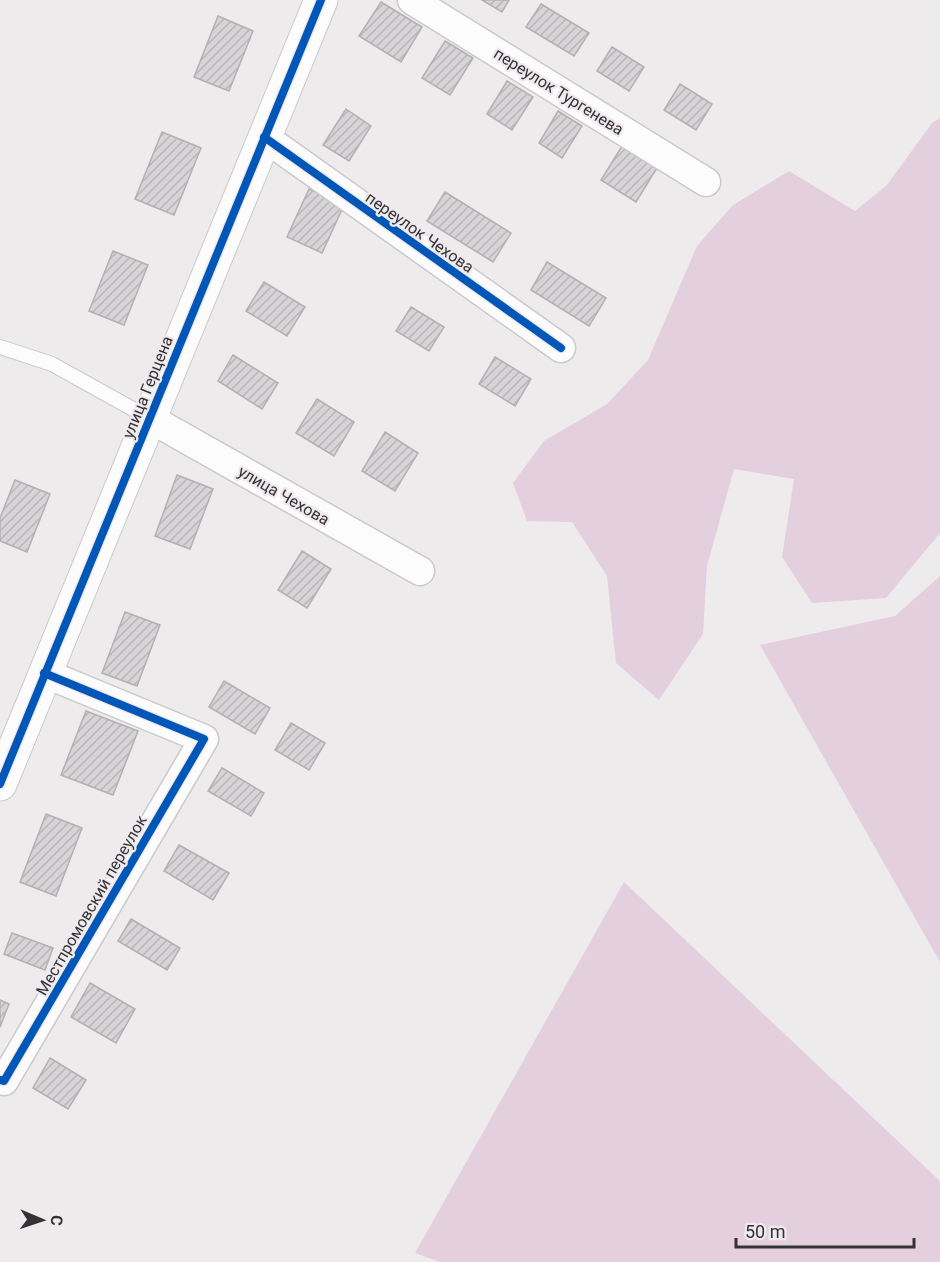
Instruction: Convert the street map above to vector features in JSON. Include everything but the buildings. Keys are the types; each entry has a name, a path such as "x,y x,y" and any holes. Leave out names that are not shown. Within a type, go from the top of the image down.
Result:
{"street":[{"name":"улица Герцена","path":"0,784 321,0"},
{"name":"переулок Тургенева","path":"412,0 706,182"},
{"name":"переулок Чехова","path":"264,137 561,348"},
{"name":"улица Чехова","path":"149,418 420,572"},
{"name":"Местпромовский переулок","path":"0,1080 4,1081 204,739 44,673"}],"lane":[{"path":"0,347 52,364 149,418"}],"shaded area":[{"path":"940,118 940,533 886,598 812,603 782,557 794,479 734,469 707,566 703,634 659,700 616,663 607,576 572,522 527,521 513,483 544,441 607,404 648,360 697,246 733,205 789,171 855,211 887,185 932,123"},
{"path":"940,576 940,962 760,645 895,616"},
{"path":"624,882 940,1181 940,1262 440,1262 415,1253"}],"cycle path":[{"path":"0,784 321,0"},
{"path":"264,137 561,348"},
{"path":"0,1080 4,1081 204,739 44,673"}]}
